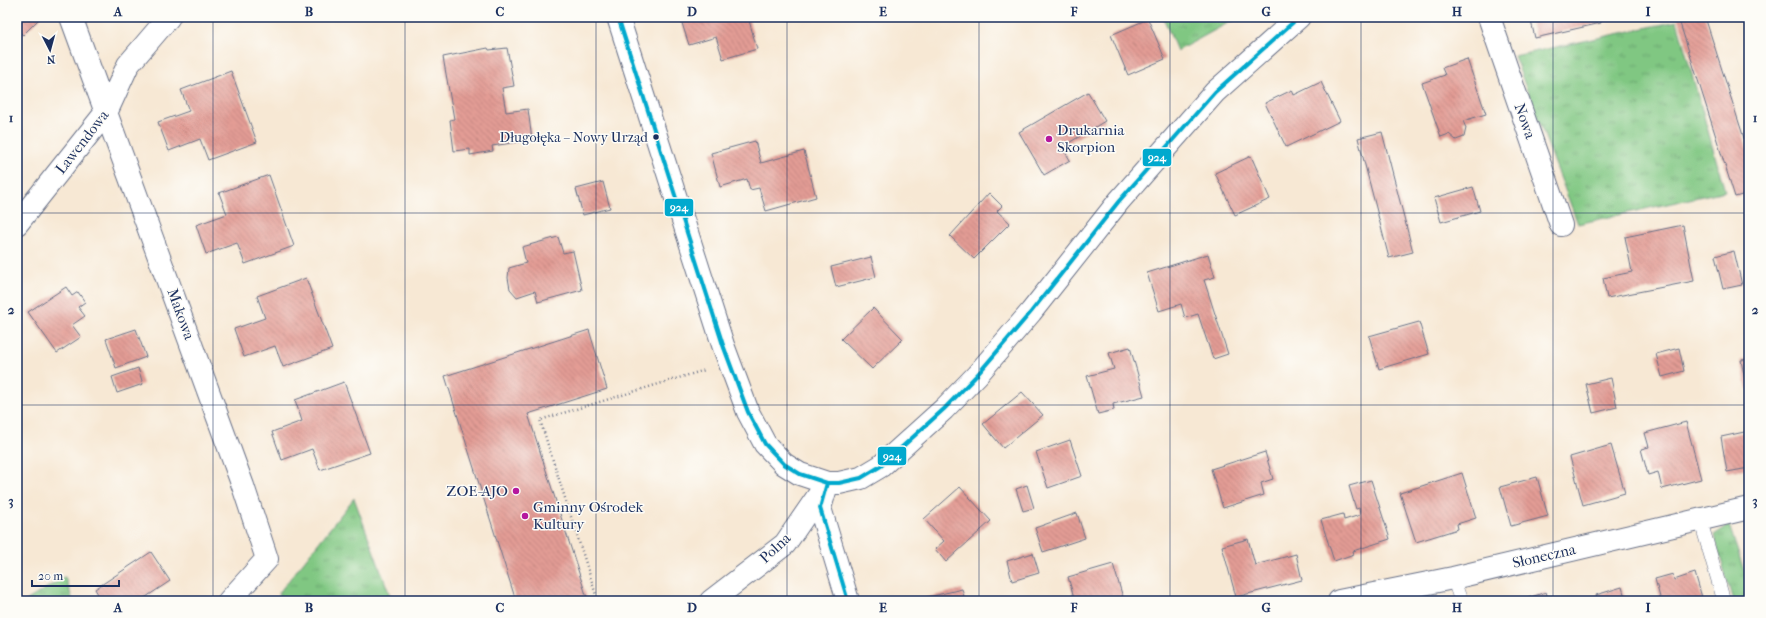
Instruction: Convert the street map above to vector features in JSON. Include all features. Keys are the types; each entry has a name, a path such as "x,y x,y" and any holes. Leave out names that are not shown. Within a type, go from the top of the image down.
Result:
{"street":[{"name":"Makowa","path":"72,17 243,486 267,559 230,601"},
{"name":"Lawendowa","path":"17,224 107,111 128,65 169,17"},
{"path":"618,17 723,345 748,412 765,444 784,464 800,474 827,483 850,481 861,478 881,466 939,414 977,375 1031,312 1119,201 1214,92 1299,17"},
{"name":"Nowa","path":"1489,17 1561,225"},
{"path":"827,483 820,508 848,601"},
{"name":"Polna","path":"711,601 785,544 827,483"},
{"name":"Słoneczna","path":"1339,601 1453,578 1749,508"}],"lane":[{"path":"1700,519 1724,601"},
{"path":"1453,578 1461,601"}],"path":[{"path":"598,601 540,420 710,369"}],"green space":[{"path":"1163,17 1237,17 1237,18 1177,51"},
{"path":"1677,21 1725,191 1578,224 1514,56"},
{"path":"354,498 392,601 280,601 278,594"},
{"path":"1729,525 1749,586 1749,601 1733,601 1714,535"},
{"path":"64,577 73,601 26,601"}],"building":[{"path":"17,17 41,17 23,35 17,30"},
{"path":"680,17 748,17 757,49 723,59 716,37 689,45"},
{"path":"1530,17 1600,17 1601,23 1535,38"},
{"path":"1678,17 1705,17 1749,154 1749,193 1735,197"},
{"path":"1148,19 1165,59 1128,75 1111,35"},
{"path":"488,48 489,50 507,48 514,86 502,88 506,112 528,109 532,140 492,146 493,151 470,155 470,149 454,151 450,120 454,119 443,57"},
{"path":"1467,59 1486,114 1463,121 1466,128 1464,137 1456,140 1449,134 1441,137 1422,83 1445,75 1442,68"},
{"path":"231,71 257,142 208,160 200,139 169,151 158,122 189,111 181,90"},
{"path":"1321,82 1340,121 1286,147 1265,103 1292,90 1294,95"},
{"name":"Drukarnia Skorpion","path":"1088,92 1105,121 1062,147 1070,160 1044,175 1019,132"},
{"path":"1382,132 1413,252 1389,258 1358,138"},
{"path":"755,141 761,163 804,151 816,197 766,211 759,188 750,190 747,179 720,187 711,153"},
{"path":"1251,156 1270,199 1235,215 1215,173"},
{"path":"269,175 294,246 245,264 237,243 206,254 196,225 227,214 219,193"},
{"path":"603,182 610,208 583,215 576,189"},
{"path":"1473,187 1480,211 1441,222 1434,198"},
{"path":"989,193 1002,206 997,211 1010,223 974,259 950,236"},
{"path":"1683,225 1694,281 1607,298 1603,278 1632,272 1625,237"},
{"path":"558,237 563,253 573,251 582,290 538,302 535,291 517,297 510,289 508,278 509,268 526,263 522,247"},
{"path":"1734,251 1742,285 1723,289 1715,256"},
{"path":"1208,254 1215,277 1204,280 1228,354 1213,359 1198,314 1185,318 1181,304 1159,311 1147,273"},
{"path":"871,257 876,277 836,287 831,267"},
{"path":"306,278 332,349 283,367 275,346 244,357 234,329 265,318 257,296"},
{"path":"66,287 72,296 78,292 85,302 78,307 85,316 72,325 81,337 57,353 28,312"},
{"path":"873,308 903,339 872,369 841,339"},
{"path":"1419,322 1429,354 1379,369 1369,336"},
{"path":"136,329 146,357 116,368 106,339"},
{"name":"Gminny Ośrodek Kultury","path":"589,330 607,389 528,414 587,598 577,601 516,601 445,376"},
{"path":"1130,347 1144,396 1113,404 1114,410 1098,414 1087,376 1114,369 1109,353"},
{"path":"1679,348 1684,371 1662,377 1656,354"},
{"path":"1749,359 1749,390 1747,390 1741,360"},
{"path":"138,368 143,384 117,393 112,377"},
{"path":"1611,378 1617,407 1593,413 1586,384"},
{"path":"344,382 370,453 320,470 312,449 282,460 272,432 302,421 295,400"},
{"path":"1022,392 1043,415 1003,448 983,424"},
{"path":"1686,422 1701,479 1662,489 1658,472 1648,475 1641,449 1649,447 1645,433"},
{"path":"1749,431 1749,468 1727,472 1721,437"},
{"path":"1070,440 1082,476 1048,488 1036,452"},
{"path":"1611,445 1625,493 1583,505 1570,457"},
{"path":"1265,452 1273,479 1261,483 1264,495 1223,508 1211,469"},
{"path":"1462,473 1476,518 1457,524 1458,529 1416,542 1400,493"},
{"path":"1537,477 1548,516 1511,526 1500,487"},
{"path":"1371,480 1390,539 1353,551 1354,554 1334,561 1321,520 1343,514 1344,520 1360,515 1359,508 1356,509 1349,486"},
{"path":"1027,485 1034,508 1023,511 1016,489"},
{"path":"960,487 991,521 946,562 935,549 944,541 924,519"},
{"path":"1077,513 1085,538 1043,552 1035,528"},
{"path":"1248,539 1255,565 1296,554 1302,580 1236,597 1222,546"},
{"path":"151,552 170,581 140,601 102,601 95,589"},
{"path":"1033,553 1039,573 1012,581 1007,561"},
{"path":"1113,564 1124,601 1075,601 1068,577"},
{"path":"1695,573 1703,601 1661,601 1655,579 1673,574 1674,580"},
{"path":"1622,587 1626,601 1598,601 1596,595"},
{"path":"962,589 965,601 916,601 916,600"},
{"path":"1546,592 1549,601 1519,601"}],"transit line":[{"name":"924","path":"618,17 723,345 748,412 765,444 784,464 800,474 827,483 839,483 861,478 881,466 944,409 977,375 1031,312 1119,201 1215,92 1299,17"},
{"name":"924","path":"827,483 820,508 848,601"}],"place":[{"name":"Długołęka – Nowy Urząd","path":"656,137"},
{"name":"Drukarnia Skorpion","path":"1049,139"},
{"name":"ZOE-AJO","path":"516,491"},
{"name":"Gminny Ośrodek Kultury","path":"525,516"}]}
